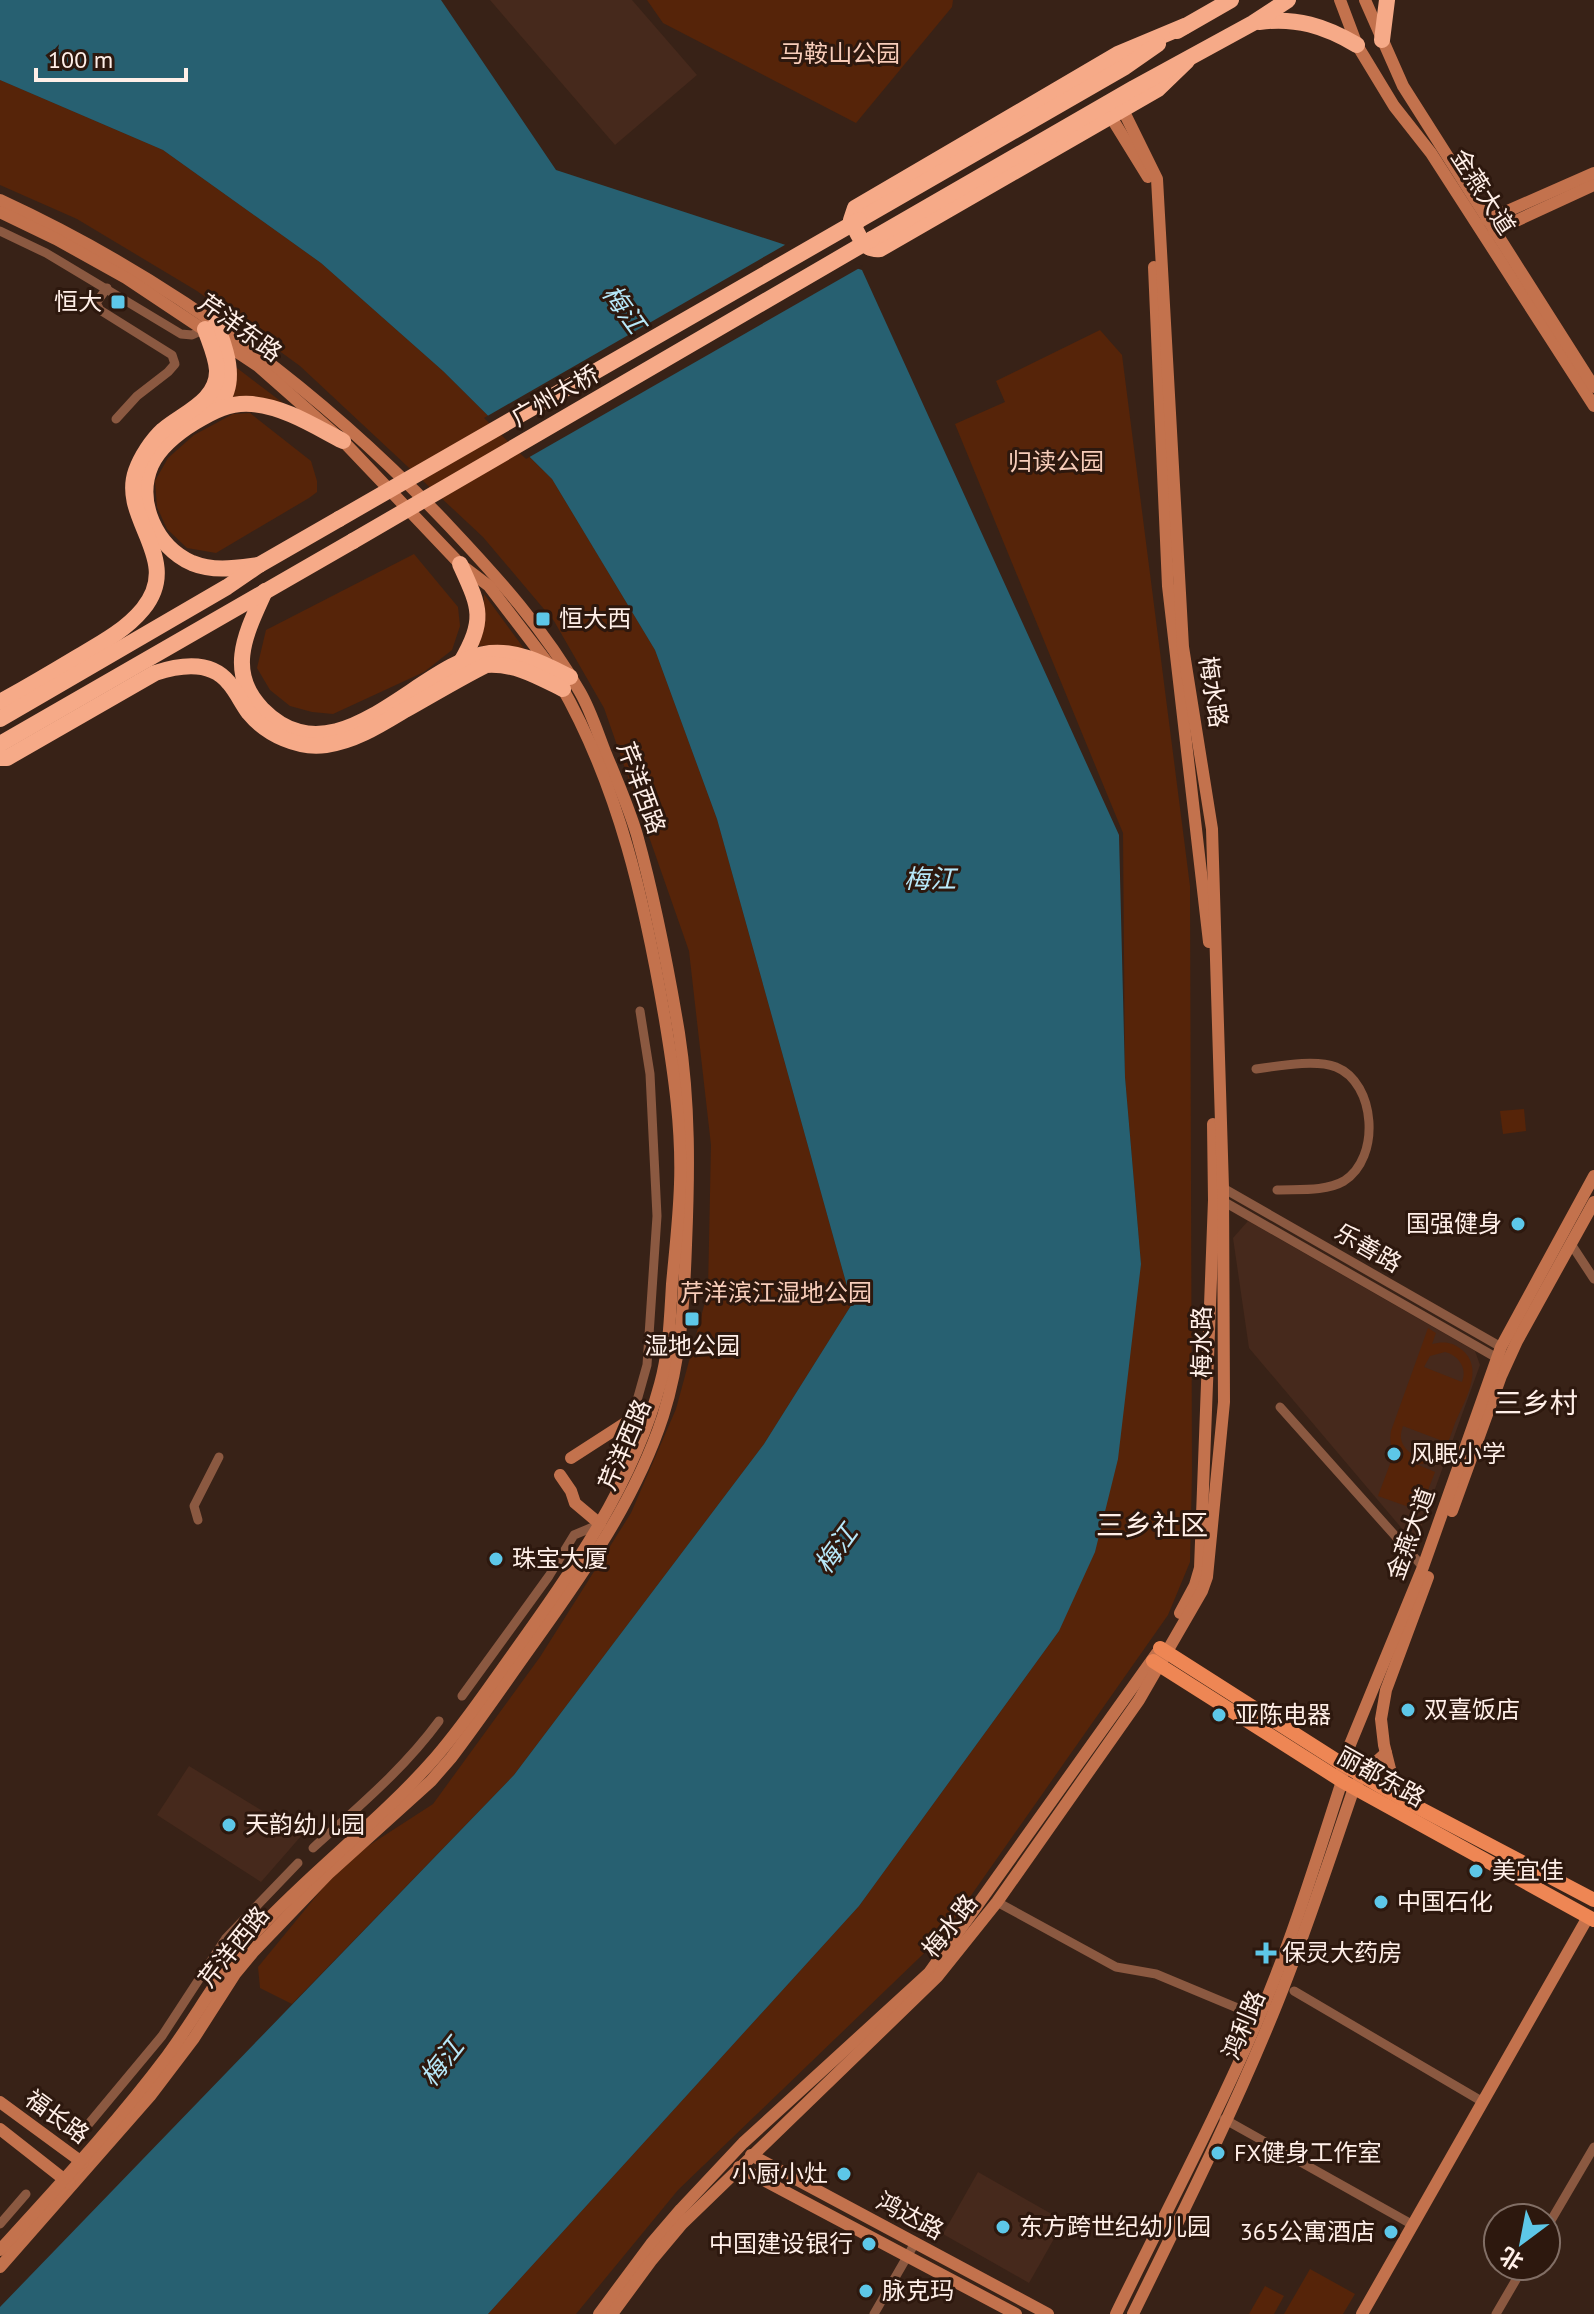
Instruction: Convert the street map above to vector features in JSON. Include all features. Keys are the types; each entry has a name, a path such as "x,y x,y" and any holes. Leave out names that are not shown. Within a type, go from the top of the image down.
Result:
{"highway":[{"path":"1231,0 1185,26 1105,61 855,208 851,220 865,247 880,249 1117,113 1158,89 1187,61 1288,0"},
{"path":"1382,40 1387,0"},
{"path":"1253,23 1277,20 1316,24 1357,45"},
{"name":"广州大桥","path":"0,719 227,587 259,565 1125,67 1185,26"},
{"name":"广州大桥","path":"0,744 1134,88 1187,61"},
{"path":"210,326 223,341 228,381 225,395 213,411"},
{"path":"0,702 110,638 143,610 153,593 156,555 134,505 135,473 160,432 209,396 215,386 217,370 210,326"},
{"path":"259,565 221,569 192,562 174,551 159,536 150,518 146,497 152,463 162,448 174,436 213,411 235,404 276,408 343,441"},
{"path":"460,564 475,597 478,614 475,637 461,662"},
{"path":"265,591 247,630 241,664 246,685 258,705 272,719 291,729 311,733 356,725 461,662 489,653 527,657 551,667 567,683"},
{"path":"0,758 7,758 155,673 172,667 211,669 227,680 251,716 268,731 307,745 324,745 366,733 486,665 504,664 567,683"}],"main road":[{"name":"金燕大道","path":"1340,0 1357,45 1394,106 1431,153 1594,406"},
{"name":"金燕大道","path":"1365,0 1403,86 1594,387"},
{"path":"1372,69 1391,59"},
{"name":"梅水路","path":"599,2314 671,2221 743,2143 929,1973 1160,1657 1202,1591 1207,1577 1224,1402 1211,966 1168,586 1151,181 1117,113"},
{"path":"1490,225 1594,173"},
{"path":"1490,225 1594,185"},
{"name":"芹洋东路","path":"0,200 106,254 210,326"},
{"name":"芹洋东路","path":"0,212 56,239 263,356 356,434 415,490"},
{"name":"芹洋东路","path":"223,341 258,366 343,441 460,564"},
{"name":"芹洋西路","path":"84,2164 165,2059 248,1940 434,1759 458,1729 552,1600 600,1524 640,1446 662,1379 679,1198 679,1154 674,1069 652,944 634,868 600,767 567,683 543,634 505,586 415,490"},
{"path":"460,564 489,586 551,667"},
{"name":"芹洋西路","path":"0,2267 68,2182 173,2068 235,1974 254,1951 344,1859 431,1781 466,1739 599,1548 651,1450 675,1372 684,1304 689,1173 685,1075 670,978 636,832 582,696 567,683"},
{"name":"金燕大道","path":"1342,1764 1423,1567 1499,1353 1594,1176"},
{"name":"金燕大道","path":"1402,1799 1386,1753 1381,1719 1386,1690 1501,1376 1594,1202"},
{"path":"571,1458 631,1424"},
{"path":"560,1475 575,1503 600,1524"},
{"name":"梅水路","path":"612,2314 682,2224 937,1977 997,1902 1139,1700 1160,1657"},
{"name":"丽都东路","path":"1160,1657 1342,1764 1353,1781 1402,1799 1594,1900"},
{"name":"丽都东路","path":"1160,1657 1353,1781 1591,1918"},
{"path":"1362,1715 1372,1720 1381,1719"},
{"name":"鸿利路","path":"1133,2314 1220,2116 1353,1781 1386,1753"},
{"name":"鸿利路","path":"1116,2314 1274,2013 1353,1781"},
{"path":"1362,2314 1591,1918"},
{"name":"福长路","path":"0,2102 84,2164"},
{"name":"福长路","path":"0,2129 68,2182"},
{"name":"鸿达路","path":"751,2155 1048,2314"},
{"name":"鸿达路","path":"739,2167 1014,2314"},
{"name":"芹洋西路","path":"0,2250 68,2182"}],"street":[{"path":"0,231 46,253 181,334 192,335 210,326"},
{"path":"107,288 96,303 100,310 172,355 175,364 137,396 116,419"},
{"path":"631,1424 647,1365 657,1216 650,1074 640,1011"},
{"path":"1256,1069 1295,1064 1332,1065 1346,1072 1359,1090 1368,1111 1370,1130 1358,1168 1343,1181 1321,1188 1277,1190"},
{"name":"乐善路","path":"1219,1194 1499,1353"},
{"path":"1571,1244 1594,1279"},
{"path":"1280,1407 1423,1567"},
{"path":"198,1520 194,1506 219,1457"},
{"path":"462,1696 549,1576 574,1535 600,1524"},
{"path":"313,1848 419,1749 439,1721"},
{"path":"87,2126 162,2036 226,1938 298,1863"},
{"path":"997,1902 1116,1967 1156,1974 1259,2017"},
{"path":"1294,1991 1483,2102"},
{"path":"1220,2116 1413,2225"},
{"path":"1562,2202 1594,2147"},
{"path":"0,2224 26,2194"},
{"path":"874,2314 915,2243"},
{"path":"1496,2314 1515,2282"},
{"path":"1014,2314 1022,2300"}],"shaded area":[{"path":"490,0 632,0 697,75 615,145"},
{"name":"风眠小学","path":"1248,1221 1475,1351 1480,1365 1415,1544 1249,1348 1233,1238"},
{"name":"天韵幼儿园","path":"189,1766 302,1835 261,1882 157,1815"},
{"name":"东方跨世纪幼儿园","path":"978,2172 1064,2221 1029,2283 943,2234"}],"green space":[{"name":"马鞍山公园","path":"647,0 953,0 952,7 856,123 663,23"},
{"name":"芹洋滨江湿地公园","path":"0,80 163,150 321,263 443,371 552,479 655,650 717,819 852,1304 764,1444 514,1775 292,2004 260,1988 258,1967 345,1861 433,1804 540,1657 631,1513 676,1409 708,1291 711,1145 689,951 604,708 554,621 483,537 300,366 197,291 77,219 0,185"},
{"name":"归读公园","path":"1100,330 1122,355 1190,886 1190,1562 1168,1615 944,1934 678,2190 576,2314 488,2314 859,1906 1059,1631 1141,1264 1125,1077 1123,833 955,424 1005,402 996,381"},
{"path":"237,368 287,406 231,403"},
{"path":"250,413 311,461 317,492 216,553 187,548 167,529 157,507 155,481 168,458 194,435 233,414"},
{"path":"414,554 458,607 460,626 452,650 424,672 333,714 290,706 270,690 257,668 266,630"},
{"path":"484,594 525,650 504,645 478,646 484,621"},
{"path":"1524,1109 1526,1131 1503,1134 1500,1111"},
{"path":"1428,1328 1436,1333 1432,1344 1448,1343 1461,1349 1472,1366 1472,1375 1471,1385 1444,1450 1434,1461 1416,1464 1435,1472 1420,1511 1378,1496 1393,1456 1402,1459 1392,1446 1391,1431","holes":["1445,1352 1461,1363 1464,1372 1462,1382 1424,1367 1430,1356","1403,1426 1440,1440 1427,1455 1413,1455 1402,1442"]},
{"path":"1310,2269 1355,2294 1343,2314 1284,2314"},
{"path":"1265,2286 1284,2296 1274,2314 1249,2314"}],"water":[{"name":"梅江","path":"0,0 441,0 556,170 862,270 1119,835 1125,1077 1141,1264 1118,1459 1095,1552 1059,1631 859,1906 488,2314 0,2314 0,2307 514,1775 764,1444 852,1304 717,819 655,650 552,479 443,371 321,263 163,150 0,80"}],"pier":[{"path":"790,242 863,266 526,459 484,418"}],"place":[{"name":"恒大","path":"118,302"},
{"name":"恒大西","path":"543,619"},
{"name":"国强健身","path":"1518,1224"},
{"name":"湿地公园","path":"692,1319"},
{"name":"风眠小学","path":"1394,1454"},
{"name":"珠宝大厦","path":"496,1559"},
{"name":"双喜饭店","path":"1408,1710"},
{"name":"亚陈电器","path":"1219,1715"},
{"name":"天韵幼儿园","path":"229,1825"},
{"name":"美宜佳","path":"1476,1871"},
{"name":"中国石化","path":"1381,1902"},
{"name":"保灵大药房","path":"1266,1953"},
{"name":"FX健身工作室","path":"1218,2153"},
{"name":"小厨小灶","path":"844,2174"},
{"name":"东方跨世纪幼儿园","path":"1003,2227"},
{"name":"365公寓酒店","path":"1391,2232"},
{"name":"中国建设银行","path":"869,2244"},
{"name":"脉克玛","path":"866,2291"}],"district":[{"name":"三乡村","path":"1536,1403"},
{"name":"三乡社区","path":"1152,1525"}]}
